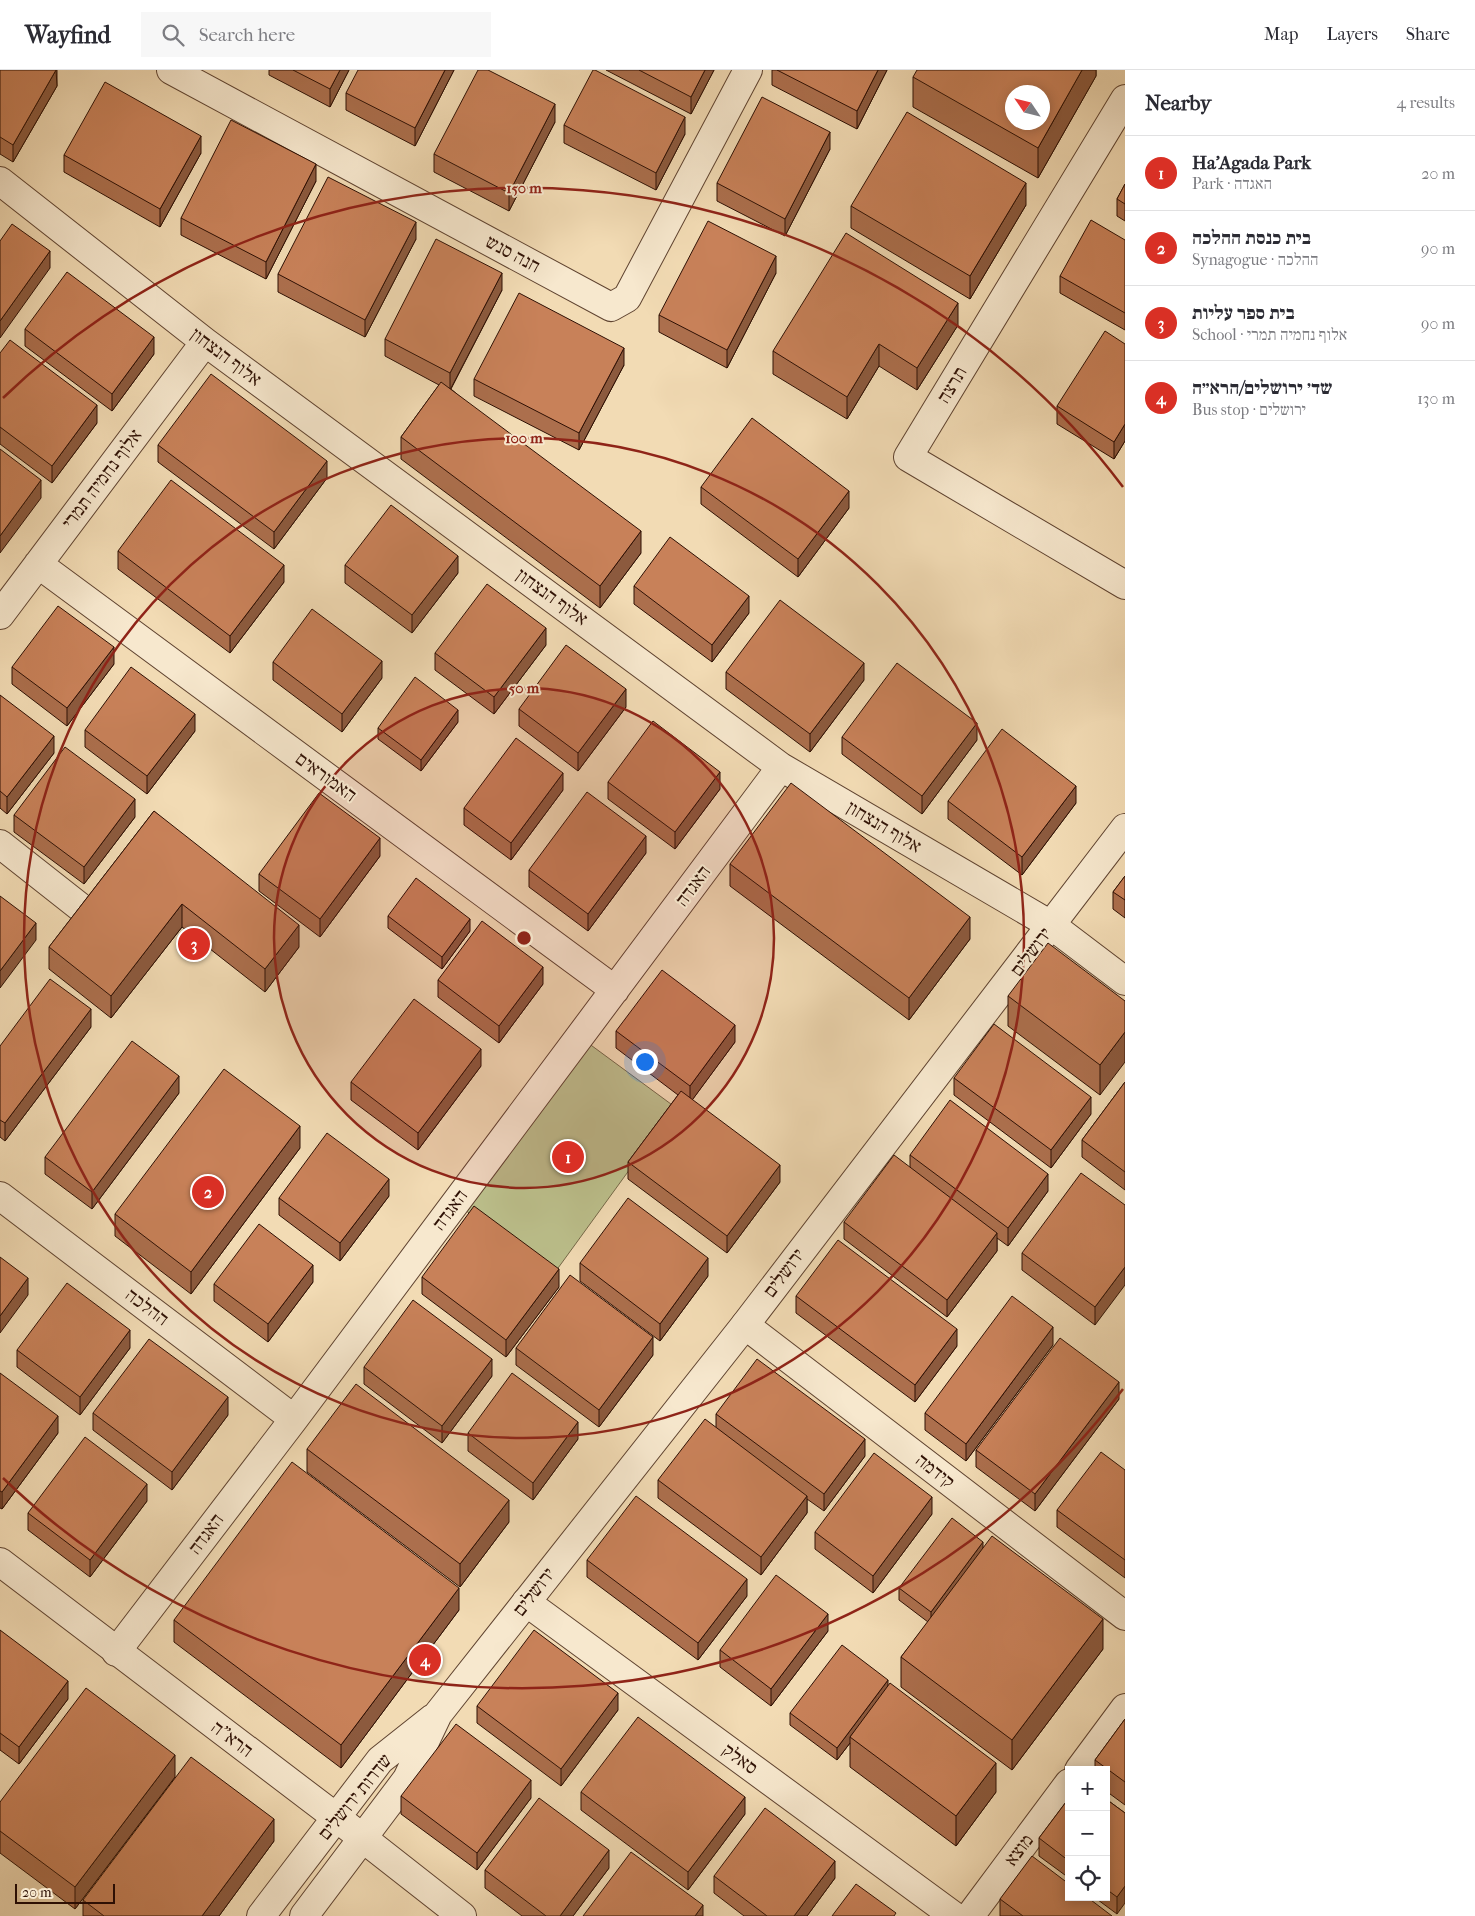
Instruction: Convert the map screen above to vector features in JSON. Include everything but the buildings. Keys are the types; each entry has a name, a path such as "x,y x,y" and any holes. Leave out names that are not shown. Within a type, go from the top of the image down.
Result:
{"street":[{"name":"חנה סנש","path":"172,70 611,307 626,298 748,70"},
{"name":"תרצה","path":"1125,99 908,457 1125,585"},
{"name":"אלוף הנצחון","path":"0,181 205,342 782,766 1051,925 1125,982"},
{"name":"אלוף נחמיה תמרי","path":"0,615 205,342"},
{"name":"האמוראים","path":"38,564 615,990"},
{"name":"האגדה","path":"116,1652 294,1419 782,766"},
{"name":"ירושלים","path":"438,1714 745,1325 1125,828"},
{"path":"0,844 80,907"},
{"name":"ההלכה","path":"0,1196 294,1419"},
{"name":"קידמה","path":"745,1325 1125,1616"},
{"name":"הרא\"ה","path":"0,1562 116,1652 338,1818 362,1839 462,1916"},
{"name":"סאלק","path":"526,1602 954,1916"},
{"path":"1082,1766 1125,1708"},
{"name":"שדרות ירושלים","path":"262,1916 380,1760 438,1714"},
{"name":"שדרות ירושלים","path":"304,1916 406,1779 438,1714"},
{"name":"מוצא","path":"970,1916 1065,1788"}],"green space":[{"path":"584,1040 675,1107 553,1275 461,1207"}],"place":[{"name":"בית ספר עליות","path":"194,944"},
{"name":"Ha'Agada Park","path":"568,1157"},
{"name":"בית כנסת ההלכה","path":"208,1192"},
{"name":"שד׳ ירושלים/הרא״ה","path":"425,1660"}]}
